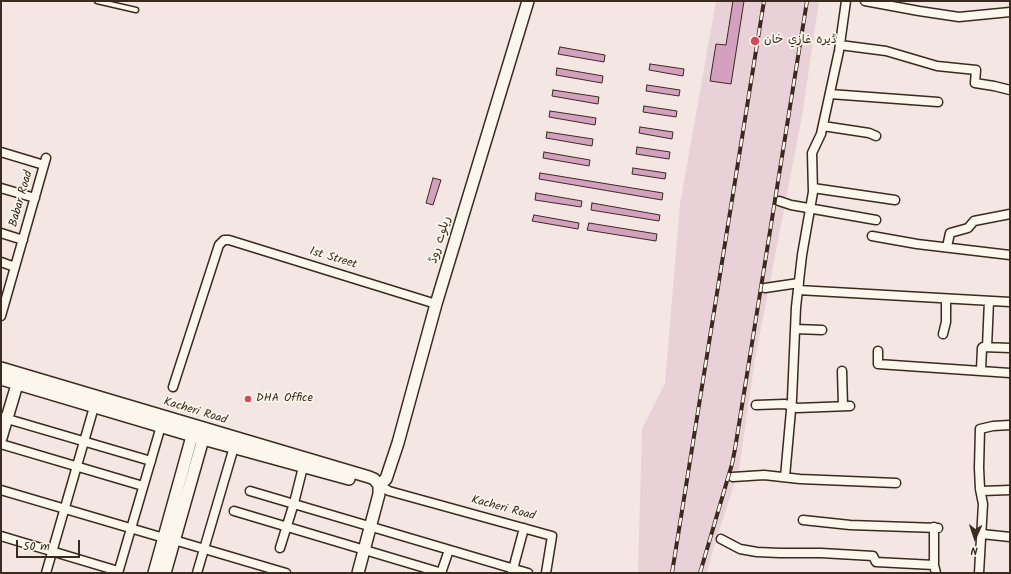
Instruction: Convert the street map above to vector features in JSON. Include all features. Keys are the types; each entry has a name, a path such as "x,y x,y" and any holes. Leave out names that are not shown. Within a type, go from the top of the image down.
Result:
{"main road":[{"name":"ریلوے روڈ","path":"379,485 386,479 390,468 436,304 528,1"},
{"name":"Kacheri Road","path":"1,368 18,379 94,407 161,426 199,432 234,447 367,484 379,485"},
{"name":"Kacheri Road","path":"1,379 18,379 199,432 369,477 374,479 379,485"},
{"path":"1,438 4,418 18,379"},
{"path":"164,573 169,539 199,432"},
{"path":"358,573 379,494 379,485"},
{"path":"154,573 169,539"}],"street":[{"path":"786,477 792,407 795,329 799,287 813,188 812,153 821,134 830,94 840,45 846,1"},
{"path":"865,1 919,11 959,16 1010,12"},
{"path":"840,45 886,51 937,66 976,70 976,83 1010,90"},
{"path":"830,94 938,102"},
{"path":"822,126 876,136"},
{"name":"Babar Road","path":"1,152 45,161 23,240 3,301 1,316"},
{"path":"1,188 35,198"},
{"path":"813,188 895,200"},
{"path":"779,201 876,220"},
{"path":"947,247 950,233 968,228 974,221 1010,214"},
{"path":"1,232 23,240"},
{"path":"872,236 1010,255"},
{"name":"1st Street","path":"173,387 219,245 224,240 229,240 436,304"},
{"path":"1,262 15,266"},
{"path":"764,288 799,287 946,299 1010,302"},
{"path":"943,334 946,322 946,299"},
{"path":"987,347 989,301"},
{"path":"795,329 822,330"},
{"path":"981,370 982,348 1010,348"},
{"path":"878,351 878,364 1010,373"},
{"path":"756,405 785,404 792,407 847,406 842,371"},
{"path":"46,573 94,407"},
{"path":"4,418 151,460"},
{"path":"979,573 983,504 980,489 980,430 993,426 1010,425"},
{"path":"1,536 118,572 161,426"},
{"path":"1,444 143,486"},
{"path":"197,573 234,447"},
{"path":"280,548 294,504 303,467"},
{"path":"733,477 764,475 896,483"},
{"name":"Kacheri Road","path":"379,485 389,491 552,536 546,573"},
{"path":"980,489 1010,490"},
{"path":"1,490 204,549 271,571 286,573"},
{"path":"250,491 449,550 512,571 528,573"},
{"path":"234,512 442,573 449,550"},
{"path":"721,539 740,549 756,552 821,553 873,556 876,562 935,569 936,528 850,525 803,520"},
{"path":"512,571 524,528"},
{"path":"982,534 1010,537"}],"lane":[{"path":"97,1 136,10"}],"shaded area":[{"path":"716,1 819,1 802,116 755,359 739,469 707,573 638,573 642,429 665,383 680,204"}],"building":[{"path":"733,1 744,1 731,84 710,81 716,44 726,45"},
{"path":"560,47 605,55 604,62 558,54"},
{"path":"650,64 684,69 683,76 649,70"},
{"path":"557,68 603,76 602,83 556,75"},
{"path":"647,85 680,90 679,96 646,91"},
{"path":"553,90 599,97 598,104 552,96"},
{"path":"644,106 677,111 676,117 643,112"},
{"path":"550,111 596,118 595,125 549,117"},
{"path":"640,127 673,132 672,139 639,133"},
{"path":"547,132 593,139 592,146 546,138"},
{"path":"637,147 670,152 669,159 636,154"},
{"path":"544,152 590,160 589,166 543,158"},
{"path":"633,168 666,173 665,179 632,174"},
{"path":"540,173 663,193 662,200 539,179"},
{"path":"433,178 441,180 433,205 426,203"},
{"path":"536,193 582,201 581,207 535,200"},
{"path":"592,203 660,215 659,221 591,210"},
{"path":"534,215 579,223 578,229 532,221"},
{"path":"589,223 657,234 656,241 587,230"}],"railway":[{"path":"672,573 764,1"},
{"path":"700,573 735,449 807,1"}],"place":[{"name":"ڈيره غازي خان","path":"755,41"},
{"name":"DHA Office","path":"248,399"}]}
